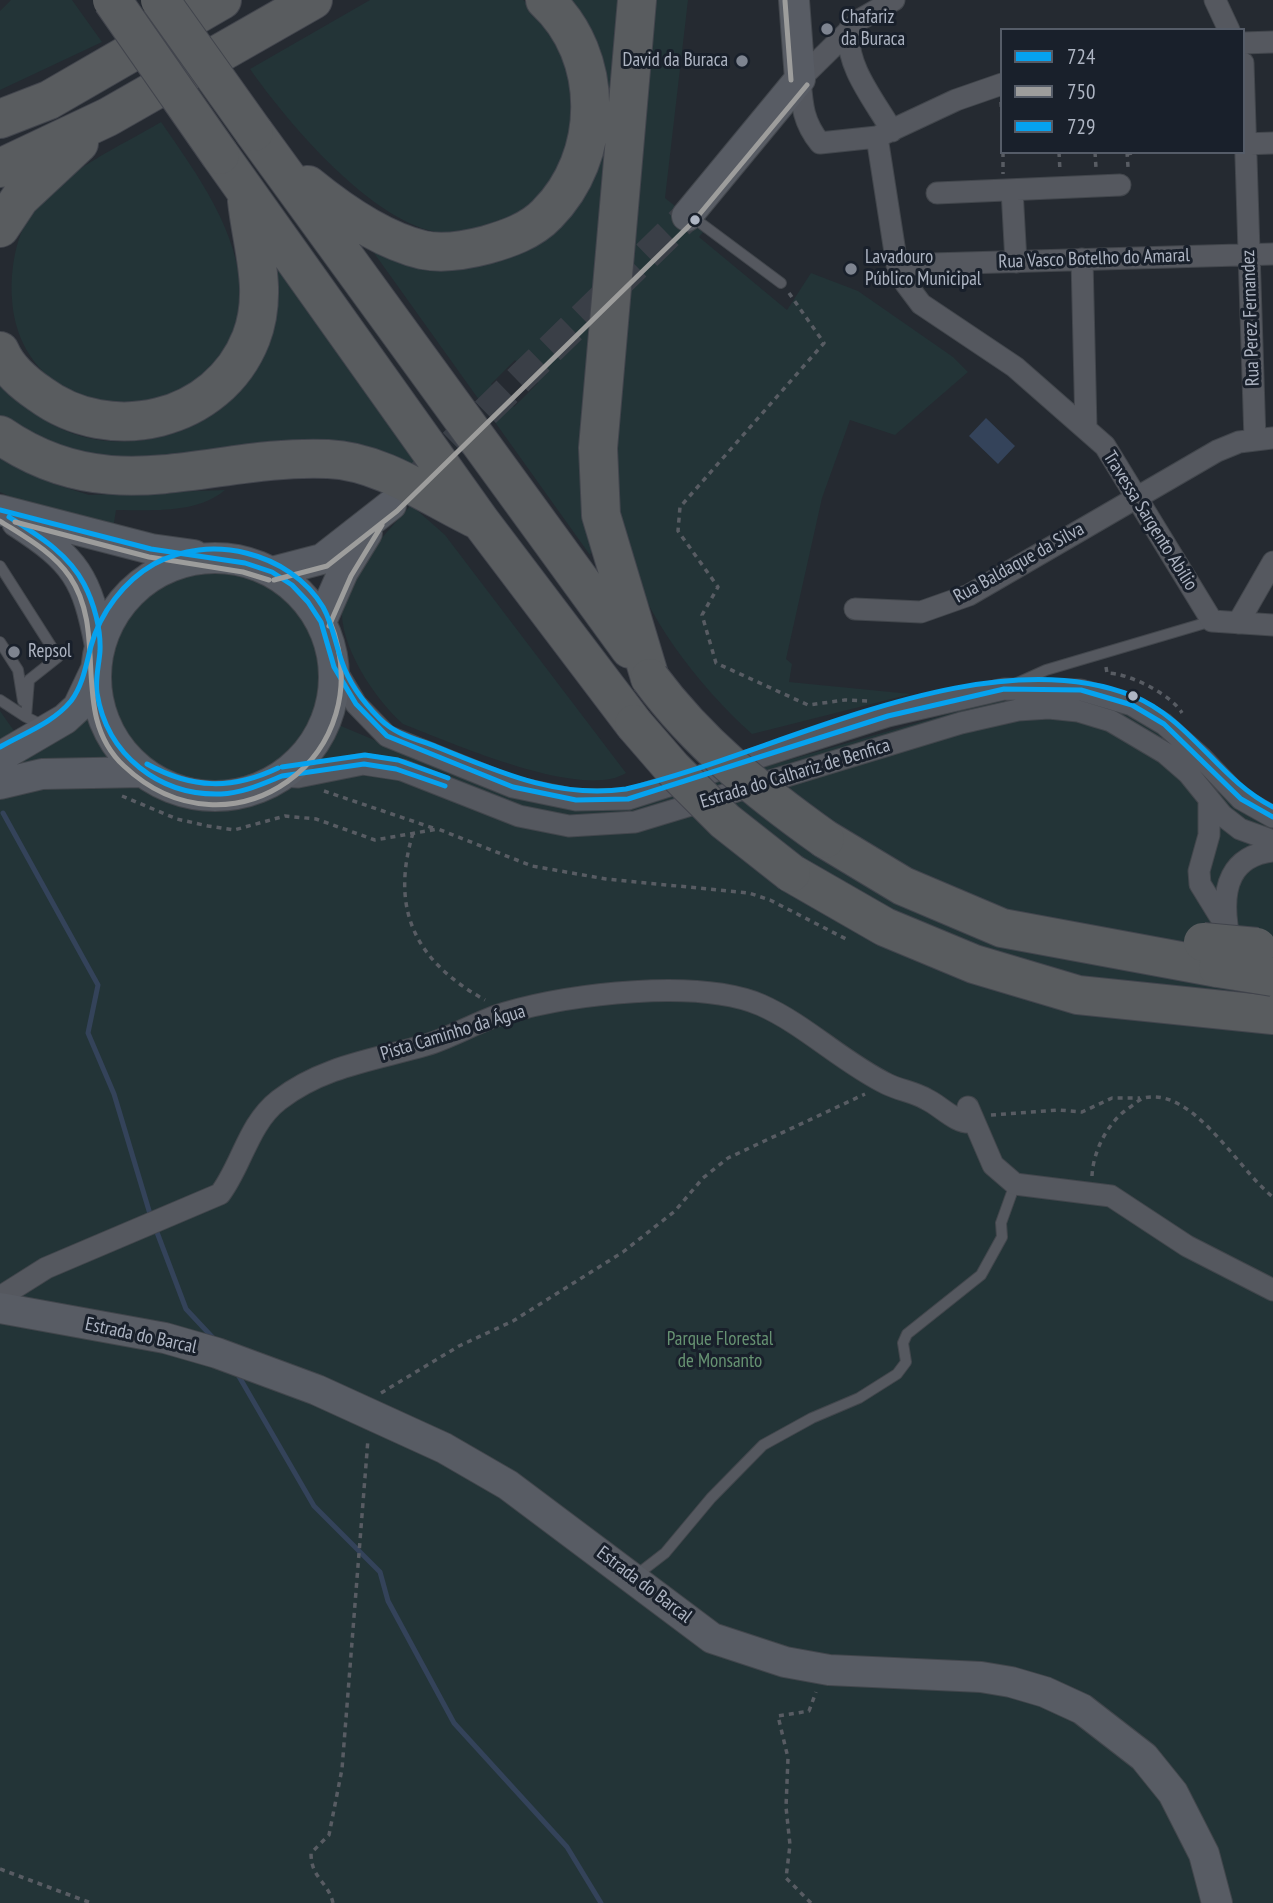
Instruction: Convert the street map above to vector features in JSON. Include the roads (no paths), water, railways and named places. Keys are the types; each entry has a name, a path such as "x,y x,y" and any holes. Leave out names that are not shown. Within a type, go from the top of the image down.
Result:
{"highway":[{"path":"112,0 481,522 634,724 673,769 725,821 791,873 885,927 974,964 1078,995 1264,1009"},
{"path":"160,0 650,678 706,744 760,793 825,839 903,886 1002,928 1142,953 1242,952"},
{"path":"0,120 49,100 222,0"},
{"path":"254,132 298,178 330,203 384,234 424,250 466,250 512,237 546,216 574,182 590,133 591,90 578,46 555,9 545,0"},
{"path":"637,0 598,448 601,515 650,678"},
{"path":"0,167 108,117 313,4"},
{"path":"0,228 20,198 108,117"},
{"path":"0,352 15,373 40,394 68,411 90,418 116,423 138,423 178,412 197,400 229,374 251,337 257,315 259,266 250,231 246,192"},
{"path":"0,435 37,456 95,474 161,477 287,460 349,461 400,480 481,522"}],"street":[{"path":"794,0 802,116 820,142 884,134 956,100 1000,84"},
{"path":"688,216 800,79 861,19 894,0"},
{"path":"1215,0 1228,28"},
{"path":"849,30 851,58 884,134"},
{"path":"1245,43 1273,43"},
{"name":"Travessa Sargento Abílio","path":"884,134 897,265 906,284 921,304 1021,360 1111,454 1212,621"},
{"path":"1245,144 1273,143"},
{"name":"Rua Perez Fernandez","path":"1135,496 1217,451 1264,439 1249,255 1245,144"},
{"path":"937,193 1120,185"},
{"path":"1012,190 1016,262"},
{"name":"Rua Vasco Botelho do Amaral","path":"897,265 1273,254"},
{"path":"1082,259 1086,429"},
{"name":"Rua Baldaque da Silva","path":"855,609 921,612 969,595 1135,496"},
{"path":"0,510 151,549 245,563 272,572 292,585 321,622 334,667 334,688 323,729 290,777 243,793 202,796 181,791 143,772 112,737 97,692 98,658 91,600 72,566 48,542 0,510"},
{"path":"272,572 322,559 384,511 343,572 321,622"},
{"path":"0,757 38,723 78,707 114,614 136,587 176,564 208,557"},
{"path":"1238,623 1273,562"},
{"name":"Estrada do Calhariz de Benfica","path":"1212,621 1273,625"},
{"name":"Estrada do Calhariz de Benfica","path":"334,667 356,704 387,736 513,787 576,800 628,799 888,716 1004,689 1081,690 1132,705 1177,734 1241,799 1273,817"},
{"name":"Estrada do Calhariz de Benfica","path":"290,777 363,764 402,770 519,816 569,826 635,822 961,723 1018,710 1049,708 1078,711 1111,721 1166,753 1222,815 1240,829 1273,841"},
{"path":"0,784 53,773 143,772"},
{"path":"1209,799 1209,835 1199,871 1200,884 1242,952"},
{"path":"1264,1009 1224,900 1228,881 1247,860 1273,851"},
{"name":"Pista Caminho da Água","path":"0,1297 46,1268 220,1194 243,1146 266,1113 276,1102 318,1076 355,1062 429,1044 504,1013 608,993 657,991 740,997 782,1016 886,1084 927,1099 963,1122 970,1114 993,1165 1014,1184"},
{"path":"1014,1184 1029,1188 1111,1196 1187,1247 1273,1290"},
{"name":"Estrada do Barcal","path":"0,1308 165,1338 267,1369 444,1448 508,1485 712,1638 785,1662 829,1670 981,1677 1011,1682 1045,1692 1082,1709 1144,1757 1173,1793 1204,1854 1217,1903"}],"lane":[{"path":"688,216 782,283"},
{"path":"0,566 58,657 29,680 38,723"},
{"name":"Estrada do Calhariz de Benfica","path":"1004,689 1045,670 1212,621"},
{"path":"0,642 18,670 38,723"},
{"path":"0,700 38,723"},
{"path":"633,1578 665,1553 711,1498 763,1446 812,1418 859,1398 897,1374 906,1362 903,1343 907,1335 970,1287 990,1262 1002,1237 1001,1223 1014,1184"}],"water":[{"path":"986,418 1015,446 998,464 969,436"}],"waterway":[{"path":"3,813 98,985 88,1033 114,1094 150,1214"},
{"path":"155,1227 186,1309 215,1340"},
{"path":"237,1373 314,1506 380,1572 388,1601 454,1723 567,1847 601,1903"}],"tunnel":[{"path":"421,475 687,216"}],"place":[{"name":"Chafariz da Buraca","path":"827,29"},
{"name":"David da Buraca","path":"742,61"},
{"name":"Lavadouro Público Municipal","path":"851,269"},
{"name":"Repsol","path":"14,652"}],"park label":[{"name":"Parque Florestal de Monsanto","path":"720,1351"}]}
